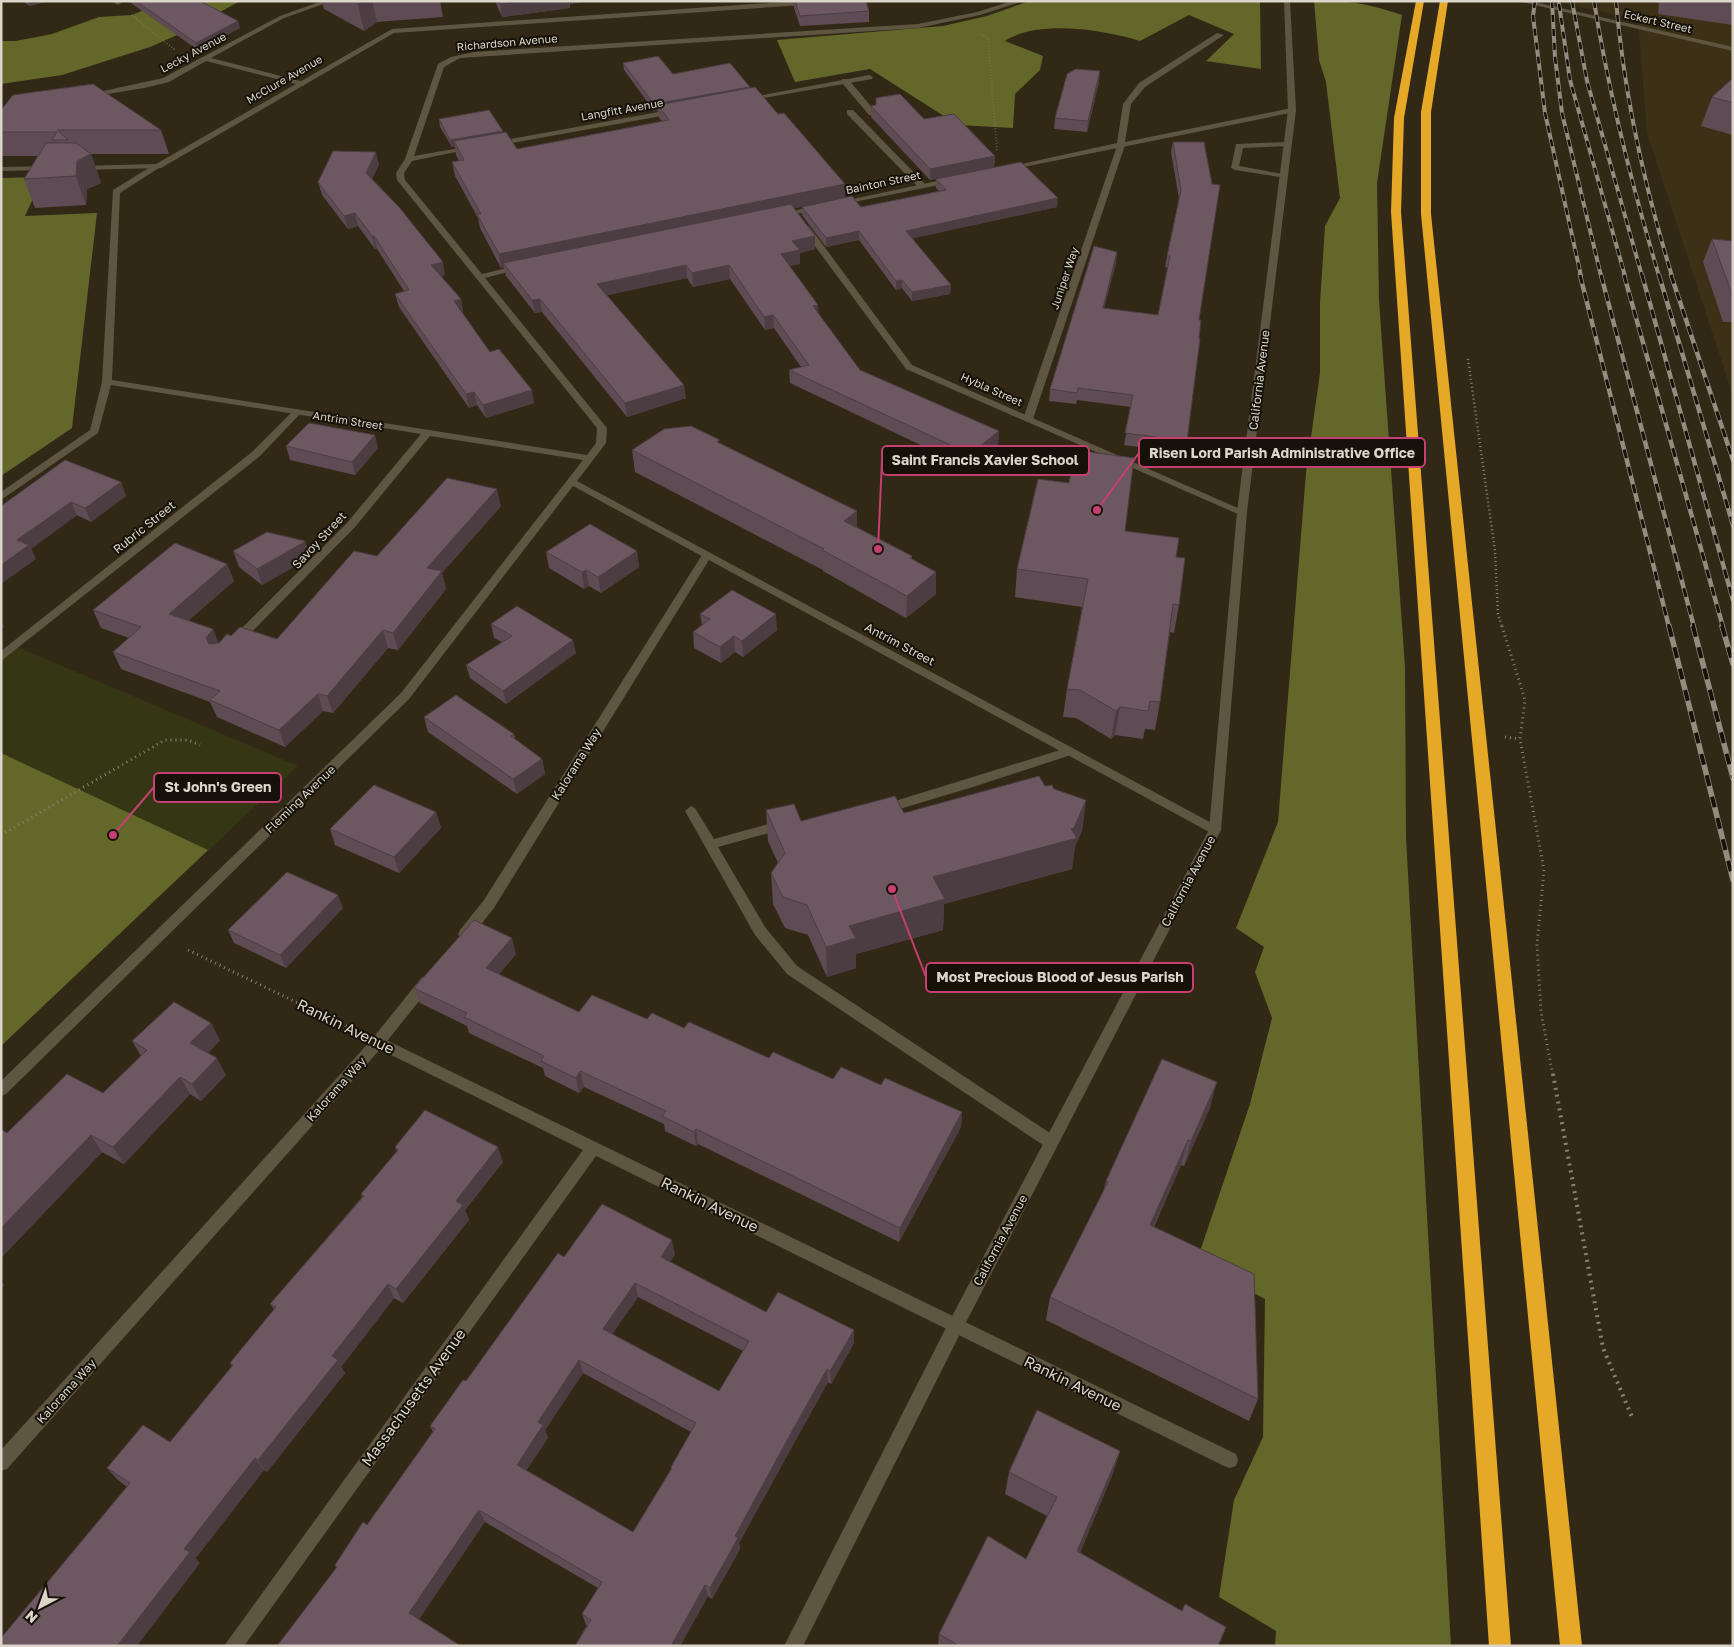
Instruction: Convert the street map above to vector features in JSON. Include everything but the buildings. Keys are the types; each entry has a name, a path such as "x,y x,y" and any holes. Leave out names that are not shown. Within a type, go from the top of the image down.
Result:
{"highway":[{"path":"1420,1 1399,118 1396,212 1500,1646"},
{"path":"1444,1 1426,112 1426,214 1571,1646"}],"street":[{"name":"Lecky Avenue","path":"79,96 157,83 290,13 329,1"},
{"name":"McClure Avenue","path":"1,497 95,431 107,382 116,192 158,166 392,32 832,1"},
{"name":"Richardson Avenue","path":"572,482 601,443 602,428 401,180 400,173 409,159 441,66 454,58 479,54 850,32 918,26 957,19 1020,1"},
{"name":"California Avenue","path":"793,1646 956,1325 1215,830 1242,512 1292,110 1286,22 1287,1"},
{"name":"Eckert Street","path":"1520,1 1733,49"},
{"name":"Juniper Way","path":"1028,419 1121,145 1127,104 1142,86 1163,69 1220,35"},
{"path":"205,59 301,84"},
{"path":"740,100 869,77"},
{"path":"845,81 872,113"},
{"name":"Langfitt Avenue","path":"487,145 682,110"},
{"path":"999,170 1292,110"},
{"path":"850,112 922,186"},
{"path":"1283,176 1235,168 1239,146 1288,144"},
{"path":"409,159 477,147"},
{"path":"65,168 158,166"},
{"path":"1,169 56,168"},
{"name":"Bainton Street","path":"775,216 961,178"},
{"name":"Hybla Street","path":"794,212 909,367 1242,512"},
{"path":"479,277 527,267"},
{"name":"Antrim Street","path":"107,382 590,458"},
{"name":"Rubric Street","path":"1,657 256,454 298,412"},
{"name":"Savoy Street","path":"226,650 351,525 428,432"},
{"name":"Antrim Street","path":"572,482 1215,830"},
{"name":"Fleming Avenue","path":"1,1090 405,696 572,482"},
{"name":"Kalorama Way","path":"458,942 489,904 707,555"},
{"path":"868,813 1070,752"},
{"path":"691,811 760,931 792,970 1051,1142"},
{"path":"710,845 780,826 797,824"},
{"name":"Kalorama Way","path":"1,1463 378,1042 434,973"},
{"name":"Rankin Avenue","path":"378,1042 1230,1460"},
{"name":"Massachusetts Avenue","path":"233,1646 594,1147"}],"path":[{"path":"116,2 175,50 205,59"},
{"path":"957,19 988,38 997,152"},
{"path":"1468,359 1496,552 1498,614 1525,700 1520,739 1544,870 1537,944 1541,1012 1603,1348 1632,1417"},
{"path":"1,835 20,822 165,740 188,740 200,745"},
{"name":"Rankin Avenue","path":"188,950 378,1042"}],"shaded area":[{"path":"1554,1 1733,1 1733,396 1647,133 1638,20"}],"green space":[{"path":"166,1 240,1 184,32 150,47 62,75 1,84 1,41 16,41 52,34 99,17 132,15"},
{"path":"1029,1 1260,1 1261,69 1206,61 1234,34 1189,15 1140,41 1090,30 1053,28 1035,30 1019,34 1005,41 1043,56 1040,70 1015,94 1013,128 958,125 870,69 795,82 777,40 943,26 987,16"},
{"path":"1314,1 1359,4 1402,15 1377,183 1379,300 1405,667 1406,838 1451,1646 1275,1646 1276,1631 1219,1597 1234,1500 1263,1437 1265,1299 1196,1263 1250,1104 1272,1018 1255,972 1264,947 1236,928 1278,822 1306,473 1320,373 1320,303 1325,226 1340,198 1326,82 1319,60"},
{"path":"43,177 25,216 97,213 72,428 1,476 1,178"},
{"path":"15,646 298,766 1,1046 1,657"},
{"path":"1,753 208,850 1,1046"}],"railway":[{"path":"1535,1 1533,16 1545,113 1581,276"},
{"path":"1552,1 1555,57 1562,113 1601,276"},
{"path":"1572,1 1587,81 1642,276"},
{"path":"1594,1 1622,140 1659,276"},
{"path":"1616,1 1624,71 1636,140 1672,276"},
{"path":"1559,4 1570,80 1625,276"},
{"path":"1580,275 1669,627"},
{"path":"1601,275 1694,627"},
{"path":"1624,275 1723,627"},
{"path":"1642,275 1733,600"},
{"path":"1659,275 1733,525"},
{"path":"1671,275 1733,460"},
{"path":"1669,626 1733,880"},
{"path":"1693,626 1733,778"},
{"path":"1722,626 1733,664"}],"place":[{"name":"Risen Lord Parish Administrative Office","path":"1097,510"},
{"name":"Saint Francis Xavier School","path":"878,549"},
{"name":"St John's Green","path":"113,835"},
{"name":"Most Precious Blood of Jesus Parish","path":"892,889"}]}
